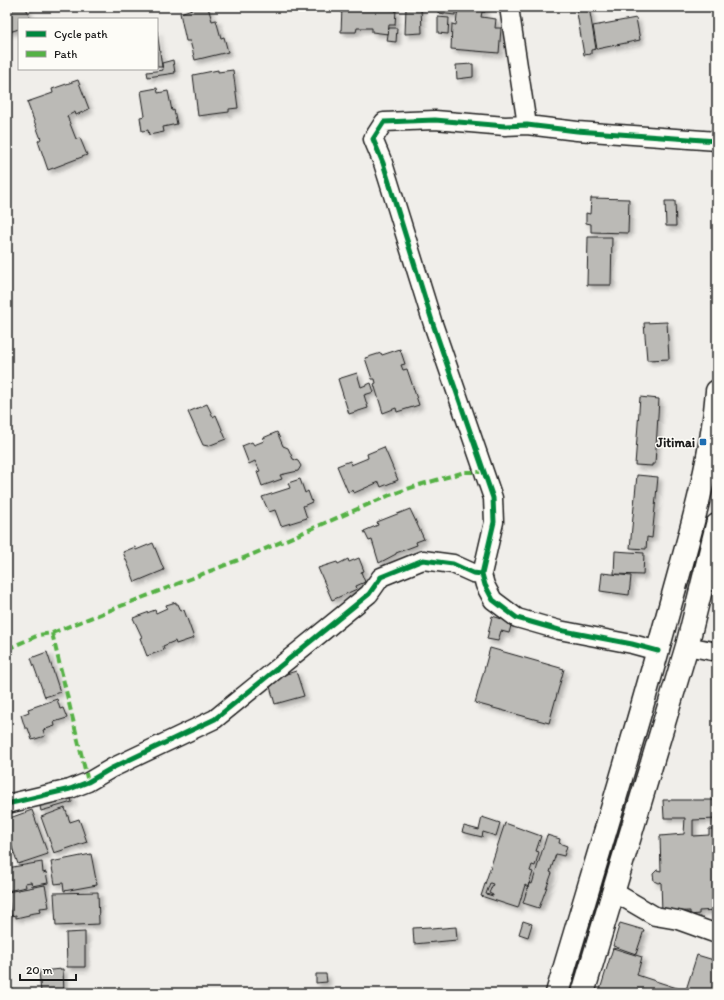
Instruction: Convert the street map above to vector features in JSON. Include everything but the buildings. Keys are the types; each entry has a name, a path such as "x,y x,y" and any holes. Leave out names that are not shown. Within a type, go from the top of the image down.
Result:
{"main road":[{"path":"557,993 621,781 695,514 716,424 717,391"},
{"path":"583,993 687,646 717,525"}],"street":[{"path":"509,7 527,125"},
{"path":"658,651 632,644 559,630 517,618 493,600 485,585 482,574 494,522 493,498 430,317 383,163 373,140 384,122 398,120 435,120 505,126 527,125 577,131 717,141"},
{"path":"7,804 70,789 88,782 112,768 215,719 369,594 381,577 423,560 453,564 473,573 482,574"},
{"path":"687,646 717,652"},
{"path":"614,892 655,916 678,920 717,934"}],"marked path":[{"path":"7,649 39,635 52,633 251,555 390,495 465,472 484,472"},
{"path":"52,633 88,782"}],"cycle path":[{"path":"482,574 494,522 493,498 433,324 383,163 373,139 384,122 435,120 505,126 527,125 577,131 717,141"},
{"path":"7,804 70,789 88,782 112,768 215,719 369,594 381,577 423,560 453,564 473,573 482,574 485,585 493,600 517,618 559,630 632,644 658,651"}],"place":[{"name":"Jitimai","path":"703,442"}]}
